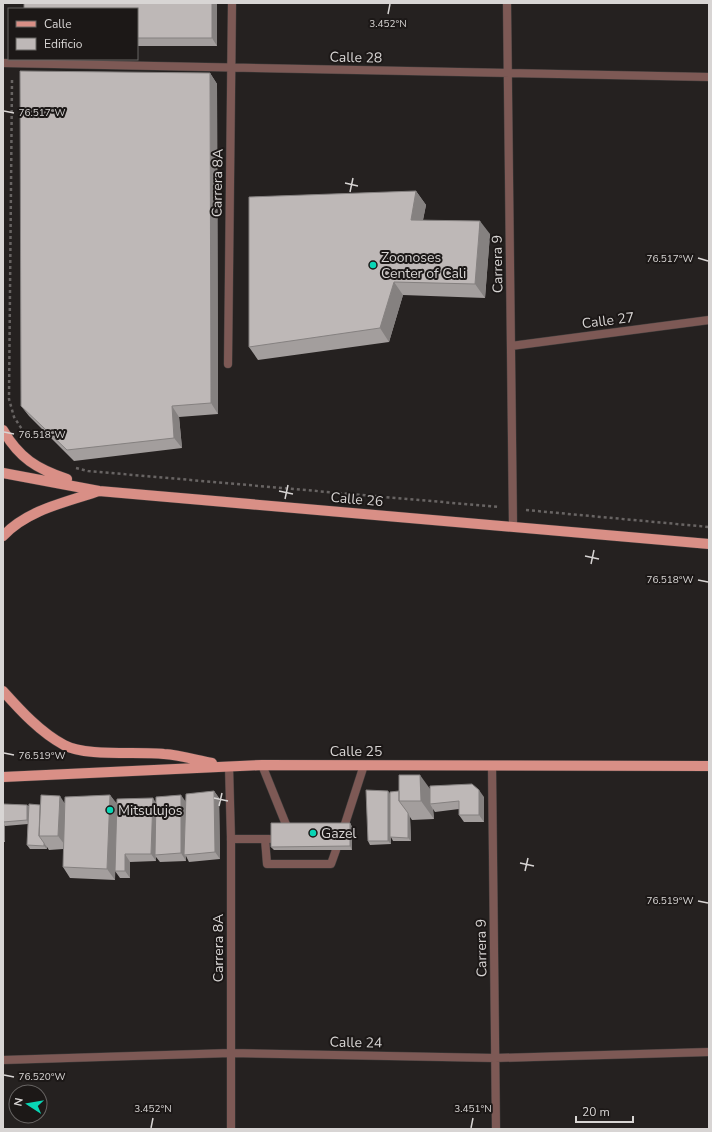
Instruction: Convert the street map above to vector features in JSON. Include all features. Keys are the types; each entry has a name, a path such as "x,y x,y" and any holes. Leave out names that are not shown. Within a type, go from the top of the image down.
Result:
{"main road":[{"path":"3,430 15,448 24,457 46,472 99,490"},
{"name":"Calle 26","path":"3,473 99,490 709,544"},
{"path":"3,536 16,523 99,490"},
{"path":"3,691 34,724 65,746 82,751 164,754 229,766"},
{"name":"Calle 25","path":"3,777 262,765 709,766"}],"street":[{"name":"Carrera 8A","path":"228,364 232,3"},
{"name":"Carrera 9","path":"507,3 513,526"},
{"name":"Calle 28","path":"3,63 709,76"},
{"name":"Calle 27","path":"511,346 709,320"},
{"path":"262,765 287,827"},
{"path":"344,827 364,765"},
{"name":"Carrera 8A","path":"229,766 231,839 231,1129"},
{"name":"Carrera 9","path":"492,766 496,1129"},
{"path":"231,839 274,839"},
{"path":"265,839 267,864 331,864 336,850"},
{"name":"Calle 24","path":"3,1060 231,1053 495,1058 709,1052"}],"path":[{"path":"12,80 8,399 14,417 27,438"},
{"path":"75,468 88,471 513,508 709,527"}],"building":[{"path":"24,3 212,3 212,38 138,38 138,8 24,8"},
{"path":"20,71 210,73 211,403 172,406 174,438 67,450 21,406"},
{"name":"Zoonoses Center of Cali","path":"416,191 411,220 480,221 475,284 394,282 380,328 249,347 249,197"},
{"path":"399,775 420,775 421,801 399,801"},
{"path":"472,784 479,790 479,815 459,815 459,801 430,804 430,786"},
{"path":"366,790 388,791 388,841 368,841"},
{"path":"214,791 215,852 184,855 186,794"},
{"path":"399,791 399,801 408,813 408,838 390,837 390,792"},
{"path":"41,795 60,796 58,836 39,836"},
{"path":"110,795 107,869 63,867 65,797"},
{"path":"181,795 181,853 155,855 156,797"},
{"path":"153,798 151,854 125,854 125,871 115,871 117,799"},
{"path":"3,804 27,805 27,820 3,822"},
{"path":"29,804 40,805 39,836 44,843 44,846 27,845"},
{"name":"Gazel","path":"271,823 350,823 350,846 271,847"}],"place":[{"name":"Zoonoses Center of Cali","path":"373,265"},
{"name":"Mitsulujos","path":"110,810"},
{"name":"Gazel","path":"313,833"}]}
